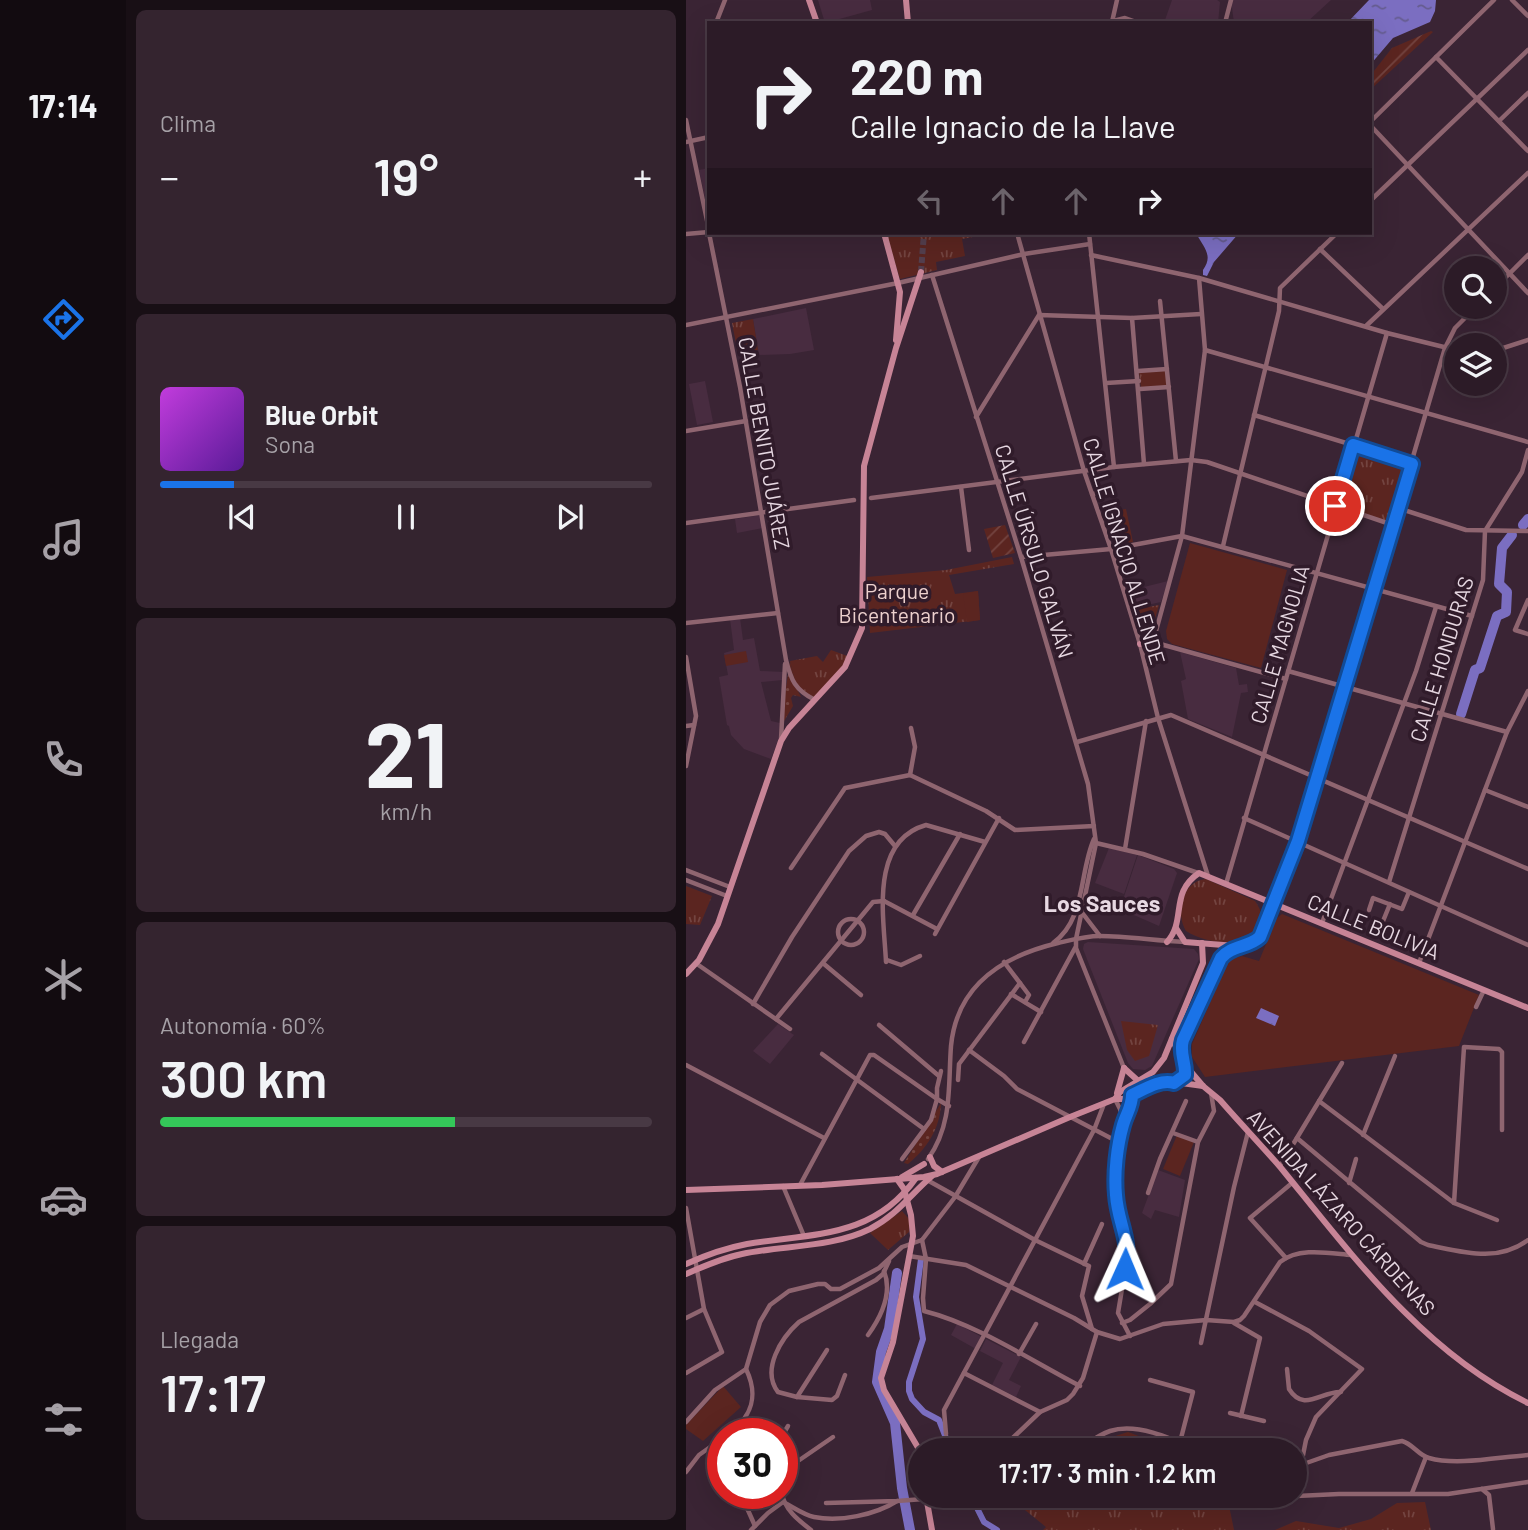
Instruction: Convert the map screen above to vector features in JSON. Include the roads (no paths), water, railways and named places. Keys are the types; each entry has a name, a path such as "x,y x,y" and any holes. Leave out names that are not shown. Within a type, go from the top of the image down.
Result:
{"main road":[{"path":"809,0 816,21"},
{"path":"906,0 908,21"},
{"path":"885,235 898,283 896,348"},
{"path":"686,974 697,964 718,924 781,741 789,728 845,667 862,628 864,466 896,348 920,275"},
{"path":"1140,644 1153,642"},
{"path":"1167,942 1176,928 1180,899 1185,886 1199,873 1208,876"},
{"name":"CALLE BOLIVIA","path":"1208,876 1528,1009"},
{"path":"1262,900 1267,918"},
{"path":"1176,928 1185,942 1238,946 1249,944 1260,937 1272,904"},
{"path":"1267,918 1275,911 1284,909"},
{"path":"1115,1100 1120,1092 1160,1065 1203,963 1202,943"},
{"path":"1181,1053 1183,1040 1221,958 1238,946"},
{"path":"1172,1039 1185,1066 1185,1075 1174,1083"},
{"name":"AVENIDA LÁZARO CÁRDENAS","path":"1185,1066 1280,1167 1353,1255 1405,1312 1459,1360 1490,1382 1528,1403"},
{"path":"1115,1100 1124,1068 1146,1088"},
{"path":"686,1190 922,1179 1146,1088 1167,1082 1203,1086"},
{"path":"930,1157 934,1166 942,1172"},
{"path":"897,1179 924,1164"},
{"path":"897,1179 905,1193 913,1227 912,1244 893,1342 881,1378 884,1390 912,1438"},
{"path":"686,1264 745,1245 853,1227 871,1220 922,1179"},
{"path":"686,1274 720,1260 744,1254 833,1241 869,1229 907,1203 922,1179"},
{"path":"832,1232 833,1241"},
{"path":"928,1508 932,1530"}],"street":[{"path":"717,21 724,0"},
{"path":"1112,21 1117,0"},
{"path":"1226,21 1231,0"},
{"path":"1372,122 1494,0"},
{"path":"1512,0 1528,16"},
{"path":"1115,21 1125,18 1133,21"},
{"path":"1372,199 1528,50"},
{"path":"1436,57 1528,151"},
{"path":"1499,121 1528,93"},
{"name":"CALLE BENITO JUÁREZ","path":"686,120 688,142 707,223"},
{"path":"1372,126 1528,293"},
{"path":"688,142 707,137"},
{"path":"1366,326 1528,173"},
{"path":"686,234 707,231"},
{"name":"CALLE BENITO JUÁREZ","path":"710,235 743,404 786,660 794,685 804,695 815,700"},
{"name":"CALLE IGNACIO ALLENDE","path":"1018,235 1084,471 1140,644 1157,718 1208,876"},
{"path":"1089,235 1114,467"},
{"path":"1223,546 1279,311 1280,288 1335,235"},
{"path":"686,325 898,283 920,275 932,275 1024,254 1090,244"},
{"path":"1320,249 1383,309"},
{"path":"1091,255 1199,278 1444,348"},
{"path":"1507,276 1528,256"},
{"name":"CALLE ÚRSULO GALVÁN","path":"932,275 1077,742 1088,784 1094,826 1094,841 1072,955 1024,1042"},
{"path":"1199,278 1205,350 1182,536 1153,642 1286,679"},
{"path":"1160,301 1176,461"},
{"path":"976,417 1039,315 1132,318 1201,314"},
{"path":"1132,318 1140,389 1144,464"},
{"path":"1452,333 1464,319"},
{"name":"CALLE MAGNOLIA","path":"1226,884 1387,332"},
{"path":"1507,347 1528,340"},
{"path":"1205,350 1528,442"},
{"path":"1272,904 1298,841 1318,779 1444,351"},
{"path":"1138,371 1167,369"},
{"path":"1106,383 1139,381"},
{"path":"1140,389 1169,387"},
{"path":"743,404 752,402"},
{"path":"1254,415 1412,464"},
{"path":"686,431 746,421"},
{"name":"CALLE HONDURAS","path":"1389,882 1483,580 1485,531 1522,472 1528,450"},
{"path":"871,498 1114,467 1191,460 1206,462 1393,526"},
{"path":"961,488 969,550"},
{"path":"1092,494 1105,492"},
{"path":"686,523 854,500"},
{"path":"1398,508 1466,530 1528,531"},
{"path":"1021,557 1111,549 1182,536 1472,616"},
{"path":"1528,600 1515,630 1528,634"},
{"path":"1322,923 1416,671 1436,607"},
{"path":"686,623 778,612"},
{"path":"686,657 696,716 686,766"},
{"name":"CALLE BENITO JUÁREZ","path":"781,741 786,660"},
{"path":"1288,671 1507,732"},
{"path":"1419,963 1507,732 1528,691"},
{"path":"1077,742 1171,715 1263,757 1528,869"},
{"path":"1125,849 1146,721"},
{"path":"686,726 694,725"},
{"path":"910,775 915,747 911,728"},
{"path":"791,868 845,788 910,775 999,818 1015,830 1094,826"},
{"path":"1485,790 1528,807"},
{"path":"776,1020 873,902 884,901 913,915 936,932 999,818"},
{"path":"1244,818 1528,945"},
{"path":"920,956 901,965 886,961 884,873 895,846 926,825 985,842"},
{"path":"753,1004 792,937 849,851 866,836 879,832 885,834 895,846"},
{"path":"913,915 960,834"},
{"path":"1094,841 1199,873"},
{"name":"CALLE ÚRSULO GALVÁN","path":"1049,945 1066,931 1077,906 1094,841"},
{"path":"686,870 730,887"},
{"path":"686,880 727,896"},
{"path":"1369,910 1373,898 1402,909 1409,892"},
{"path":"1381,926 1390,904"},
{"path":"1077,906 1100,936"},
{"path":"846,920 858,922 863,932 861,939 852,945 842,941 838,934 840,925 846,920"},
{"path":"1087,1265 922,1179 924,1164 944,1127 948,1106 951,1048 957,1018 976,986 1004,961 1049,945 1100,936 1185,942"},
{"path":"1076,941 1078,957 1124,1068"},
{"path":"1004,961 1029,995 1025,1002"},
{"path":"697,964 790,1029"},
{"path":"824,964 861,995"},
{"path":"958,1080 959,1064 1020,984"},
{"path":"1476,1007 1484,990"},
{"path":"1011,994 1041,1012"},
{"path":"879,1025 940,1074 935,1111 902,1159"},
{"path":"1454,1203 1464,1047 1499,1049 1502,1052 1502,1130"},
{"path":"969,1051 1004,1076 1017,1089 1121,1143"},
{"path":"822,1054 923,1129"},
{"path":"800,1185 870,1055 874,1055 948,1106"},
{"path":"1363,1135 1395,1056"},
{"path":"1280,1167 1342,1063"},
{"path":"686,1065 824,1138"},
{"path":"1122,1322 1130,1320 1171,1284 1198,1142 1214,1111 1211,1092"},
{"path":"1123,1122 1129,1114 1132,1095"},
{"path":"1115,1100 1123,1122 1116,1193 1128,1253 1118,1307 1130,1336"},
{"path":"1148,1193 1186,1101"},
{"path":"1319,1101 1454,1203 1497,1220"},
{"path":"946,1434 944,1410 1094,1130 1104,1104"},
{"path":"1202,1343 1248,1132"},
{"path":"1173,1133 1198,1142"},
{"path":"1297,1138 1421,1242 1489,1255 1511,1251 1528,1240"},
{"path":"845,1375 835,1399 797,1397 778,1392 773,1384 774,1357 789,1331 810,1315 876,1280 897,1249 922,1240 955,1197 979,1157"},
{"path":"1349,1183 1356,1159"},
{"path":"1286,1258 1250,1218 1292,1183"},
{"path":"783,1186 804,1236"},
{"path":"686,1208 689,1239 704,1309 722,1352 687,1371"},
{"path":"1013,1438 1040,1412 1067,1400 1080,1385 1094,1331 1082,1296 1087,1265 1102,1224"},
{"path":"922,1240 926,1259 922,1302 924,1311 944,1316 1080,1385"},
{"path":"1234,1322 1244,1316 1280,1262 1286,1258 1299,1252 1353,1255"},
{"path":"909,1256 966,1265 1112,1339 1130,1336 1163,1324 1206,1320 1234,1322 1259,1338 1241,1416"},
{"path":"746,1418 751,1406 752,1389 746,1369 760,1322 770,1305 789,1291 818,1284 840,1289 874,1271 891,1257"},
{"path":"867,1335 875,1325 886,1301 888,1287 884,1271"},
{"path":"1254,1302 1309,1331 1362,1369 1320,1411 1307,1438"},
{"path":"686,1318 704,1309"},
{"path":"1019,1354 1036,1324"},
{"path":"797,1397 827,1350"},
{"path":"687,1420 715,1390 746,1369"},
{"path":"1287,1370 1289,1390 1300,1400 1307,1402 1331,1391 1341,1392"},
{"path":"964,1373 1040,1412"},
{"path":"1150,1380 1193,1392 1181,1438"},
{"path":"1230,1413 1264,1421"},
{"path":"1097,1438 1121,1429 1132,1429 1165,1438"},
{"path":"798,1461 833,1437"},
{"path":"1307,1463 1329,1455 1402,1441 1426,1457 1445,1462 1528,1455"},
{"path":"686,1472 707,1449"},
{"path":"1412,1493 1426,1457"},
{"path":"1307,1496 1448,1494 1528,1482"},
{"path":"1482,1489 1489,1495 1493,1529"},
{"path":"826,1503 908,1500"},
{"path":"796,1509 811,1517 828,1518 859,1515 900,1501"},
{"path":"747,1509 753,1528 773,1509"},
{"path":"790,1509 811,1530"}],"water":[{"path":"1369,0 1436,0 1430,22 1393,38 1372,63 1372,21 1349,21"},
{"path":"1197,235 1237,235 1214,262 1207,276 1203,275 1208,260"},
{"path":"1261,1008 1279,1016 1275,1026 1256,1018"}],"waterway":[{"path":"1523,525 1528,519"},
{"path":"1461,714 1497,616 1506,612 1507,592 1499,584 1502,548 1512,535"},
{"path":"921,1259 916,1297 923,1339 909,1382 909,1391 912,1399 924,1412 939,1420 946,1438"},
{"path":"897,1273 889,1329 881,1352 877,1382 895,1423 910,1530"},
{"path":"977,1508 984,1522 997,1530"}],"tunnel":[{"path":"921,272 924,235"}],"district":[{"name":"Los Sauces","path":"1102,903"}],"park label":[{"name":"Parque Bicentenario","path":"897,602"}]}
